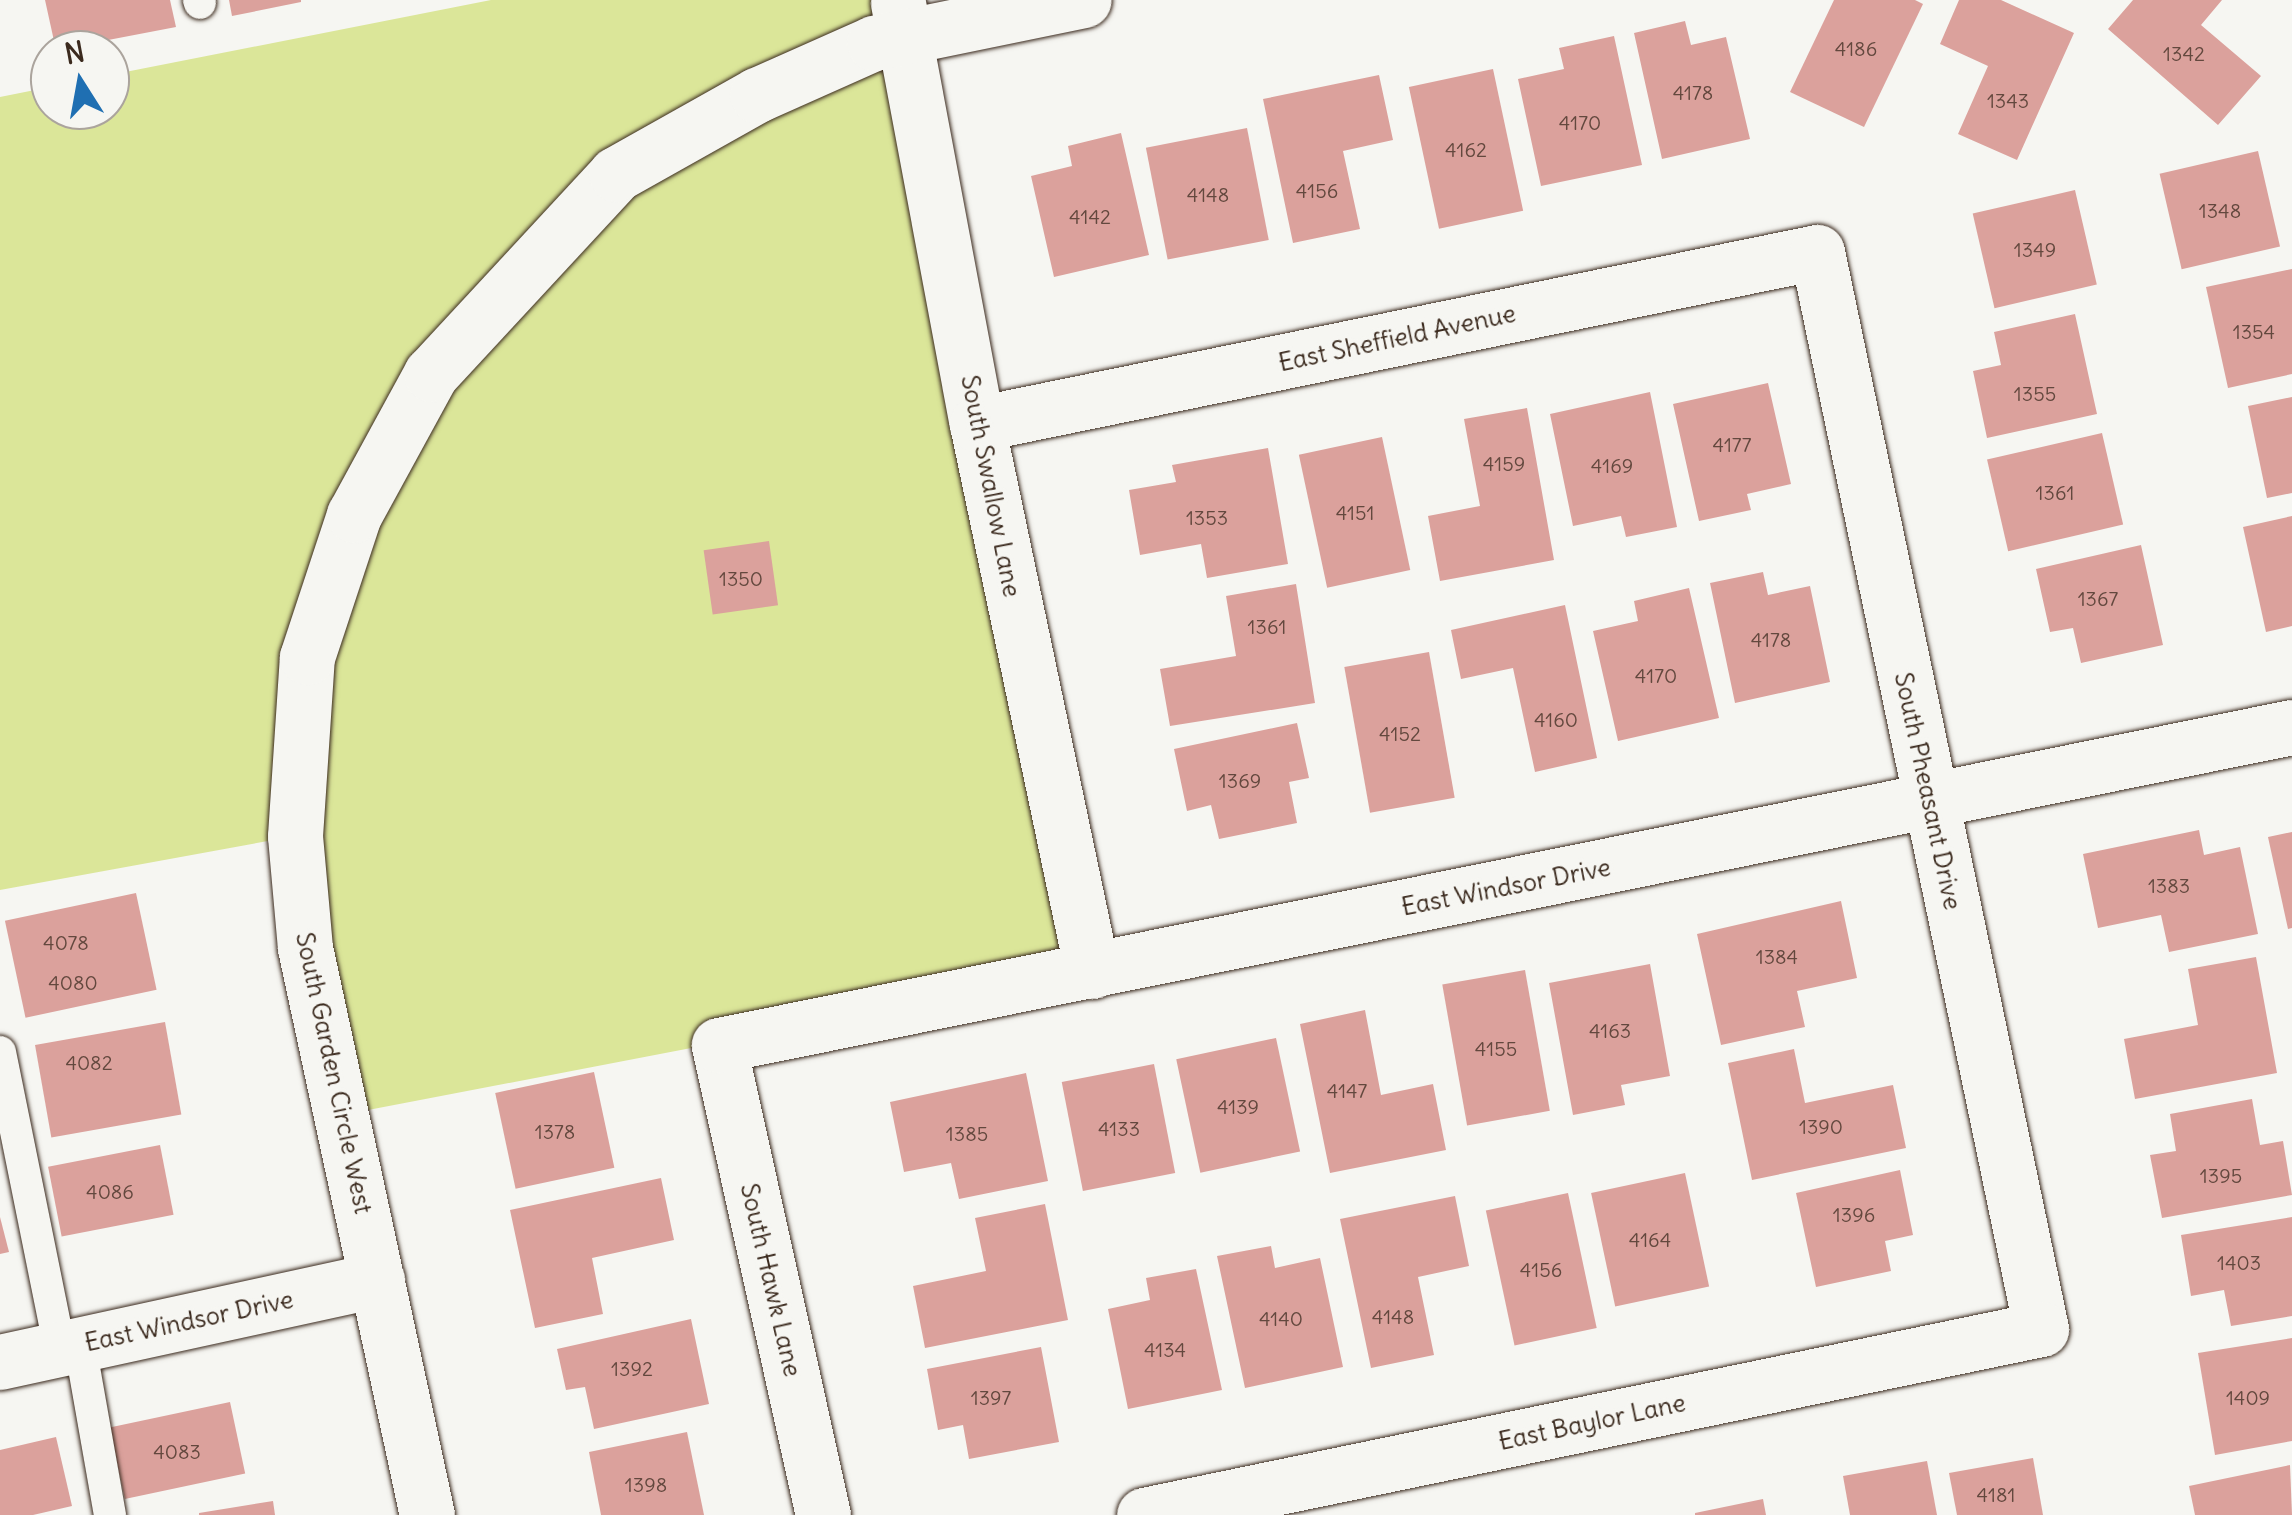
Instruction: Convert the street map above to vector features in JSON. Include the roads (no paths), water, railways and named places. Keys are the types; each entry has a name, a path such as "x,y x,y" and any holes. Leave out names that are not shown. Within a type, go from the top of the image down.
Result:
{"street":[{"name":"South Garden Circle West","path":"427,1515 305,948 294,815 307,658 354,515 431,374 616,174 892,26 1084,0"},
{"name":"South Swallow Lane","path":"892,26 1092,970"},
{"name":"East Sheffield Avenue","path":"978,424 1817,252"},
{"name":"South Pheasant Drive","path":"1817,252 2041,1329"},
{"name":"East Windsor Drive","path":"719,1045 2292,727"},
{"name":"South Hawk Lane","path":"719,1045 823,1515"},
{"name":"East Windsor Drive","path":"0,1362 377,1280"},
{"name":"East Baylor Lane","path":"1144,1515 2041,1329"}],"lane":[{"path":"0,1052 110,1515"}]}
